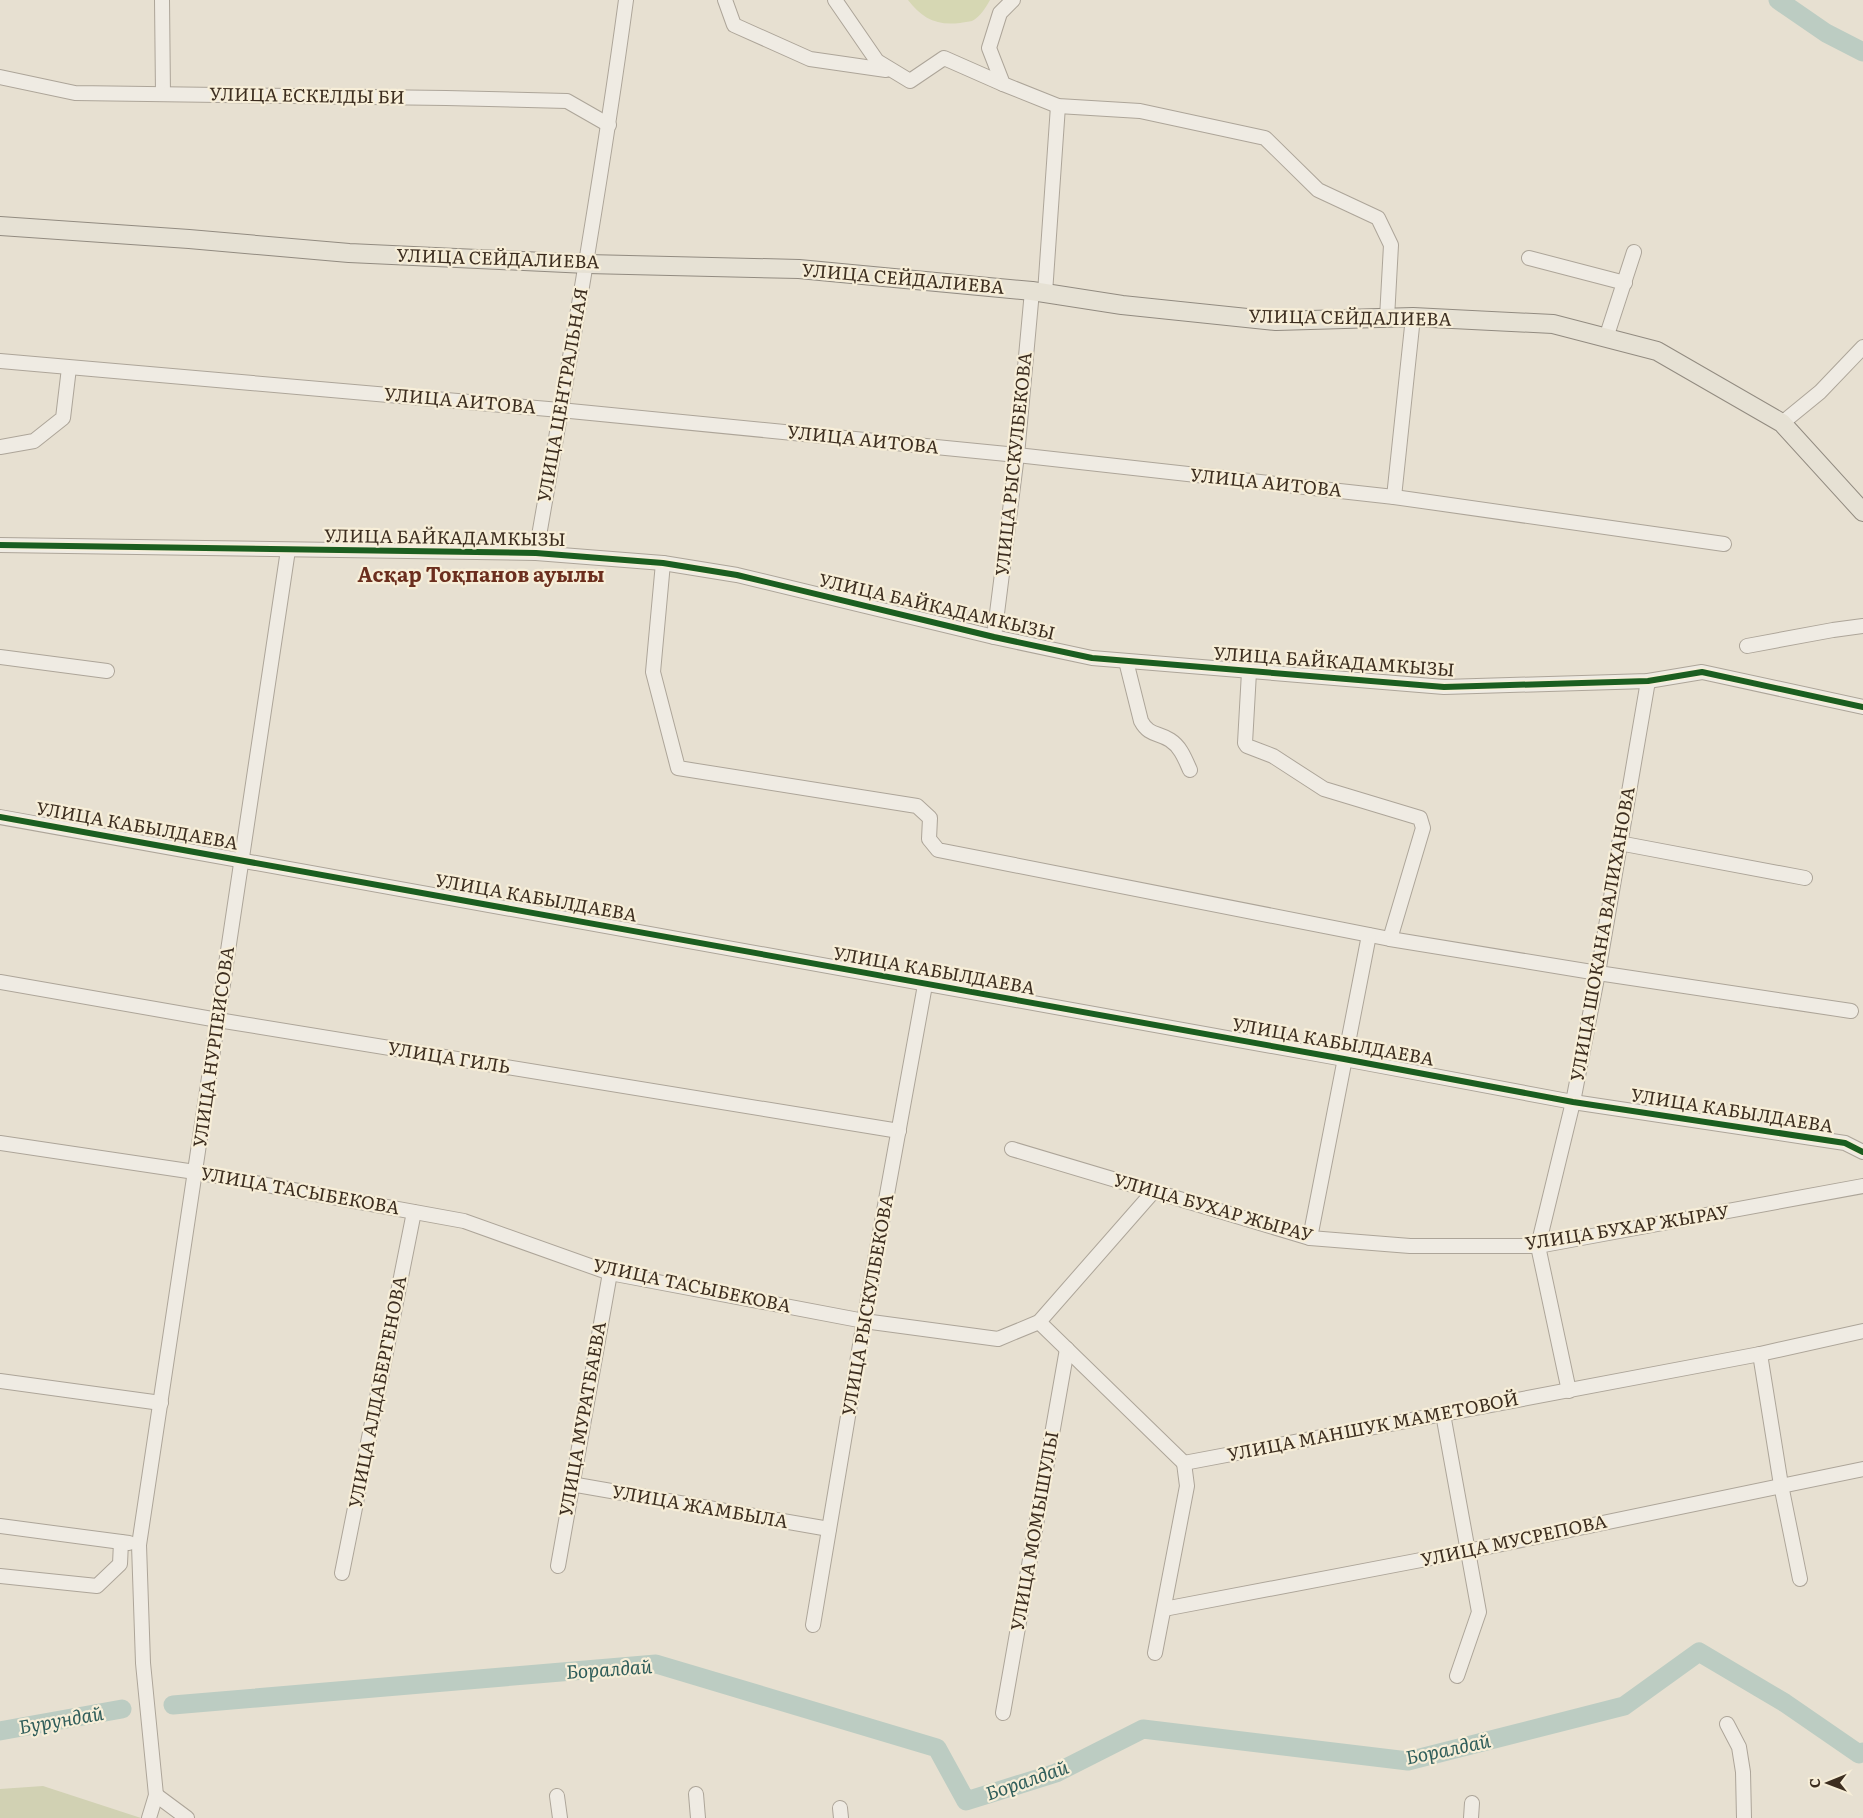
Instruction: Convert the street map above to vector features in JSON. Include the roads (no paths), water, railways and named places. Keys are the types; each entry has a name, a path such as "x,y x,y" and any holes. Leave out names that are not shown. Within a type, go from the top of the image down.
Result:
{"main road":[{"name":"УЛИЦА СЕЙДАЛИЕВА","path":"0,226 188,239 349,253 587,264 799,269 1039,292 1122,305 1276,320 1413,318 1553,324 1657,351 1782,423 1863,512"}],"street":[{"path":"162,0 163,94"},
{"name":"УЛИЦА ЦЕНТРАЛЬНАЯ","path":"536,553 587,264 626,0"},
{"path":"725,0 734,25 810,59 892,70"},
{"path":"835,0 877,61 910,82 944,58 1058,106 1140,111 1265,138 1318,190 1378,218 1391,245 1388,318"},
{"path":"1003,84 989,48 1000,12 1013,0"},
{"name":"УЛИЦА ЕСКЕЛДЫ БИ","path":"0,77 75,93 568,101 609,124"},
{"name":"УЛИЦА РЫСКУЛБЕКОВА","path":"994,637 1039,292 1058,106"},
{"path":"1606,338 1634,252"},
{"path":"1529,258 1625,283"},
{"path":"1394,497 1413,318"},
{"path":"1782,423 1820,392 1863,347"},
{"name":"УЛИЦА АИТОВА","path":"0,361 560,410 1017,455 1394,497 1724,544"},
{"path":"0,447 34,441 63,418 69,368"},
{"name":"УЛИЦА БАЙКАДАМКЫЗЫ","path":"0,545 536,553 663,563 737,575 994,637 1092,658 1444,687 1648,681 1702,672 1863,707"},
{"name":"УЛИЦА НУРПЕИСОВА","path":"156,1795 143,1663 139,1545 288,550"},
{"path":"663,563 653,672 678,768 917,806 930,818 929,839 938,850 1390,939 1851,1011"},
{"path":"1746,646 1863,626"},
{"path":"0,657 107,671"},
{"path":"1126,661 1141,721 1145,728 1152,733 1171,740 1182,752 1190,770"},
{"path":"1249,672 1245,743 1247,746 1273,756 1324,789 1420,818 1423,828 1390,939"},
{"name":"УЛИЦА ШОКАНА ВАЛИХАНОВА","path":"1569,1391 1538,1246 1573,1102 1598,973 1648,681"},
{"name":"УЛИЦА КАБЫЛДАЕВА","path":"0,817 1573,1102 1845,1143 1863,1152"},
{"path":"1619,843 1805,878"},
{"path":"1310,1238 1369,935"},
{"name":"УЛИЦА ГИЛЬ","path":"0,982 218,1020 899,1131"},
{"name":"УЛИЦА РЫСКУЛБЕКОВА","path":"813,1625 864,1321 925,985"},
{"name":"УЛИЦА ТАСЫБЕКОВА","path":"0,1143 195,1172 414,1212 464,1222 610,1273 864,1321 998,1339 1039,1322 1153,1192"},
{"name":"УЛИЦА БУХАР ЖЫРАУ","path":"1012,1149 1310,1238 1410,1246 1538,1246 1863,1186"},
{"name":"УЛИЦА АЛДАБЕРГЕНОВА","path":"342,1573 414,1212"},
{"name":"УЛИЦА МУРАТБАЕВА","path":"558,1566 571,1484 610,1273"},
{"path":"1039,1322 1184,1463 1187,1486 1155,1653"},
{"name":"УЛИЦА МАНШУК МАМЕТОВОЙ","path":"1184,1463 1760,1354 1863,1331"},
{"name":"УЛИЦА МОМЫШУЛЫ","path":"1003,1713 1067,1349"},
{"path":"1760,1354 1781,1485 1800,1579"},
{"path":"0,1380 161,1404"},
{"path":"1443,1414 1479,1612 1457,1676"},
{"name":"УЛИЦА МУСРЕПОВА","path":"1164,1609 1468,1551 1863,1469"},
{"name":"УЛИЦА ЖАМБЫЛА","path":"571,1484 829,1529"},
{"path":"0,1526 139,1545"},
{"path":"0,1576 97,1586 120,1564 121,1542"},
{"path":"1727,1724 1739,1746 1743,1772 1744,1818"},
{"path":"696,1794 698,1818"},
{"path":"149,1818 156,1795 187,1818"},
{"path":"557,1796 560,1818"},
{"path":"1471,1818 1472,1802"}],"waterway":[{"path":"1778,0 1826,33 1863,52"},
{"name":"Боралдай","path":"173,1705 656,1664 937,1748 966,1801 1056,1773 1143,1729 1408,1761 1624,1706 1699,1652 1785,1703 1859,1754 1863,1752"},
{"name":"Бурундай","path":"0,1731 122,1709"}],"district":[{"name":"Асқар Тоқпанов ауылы","path":"481,575"}]}
